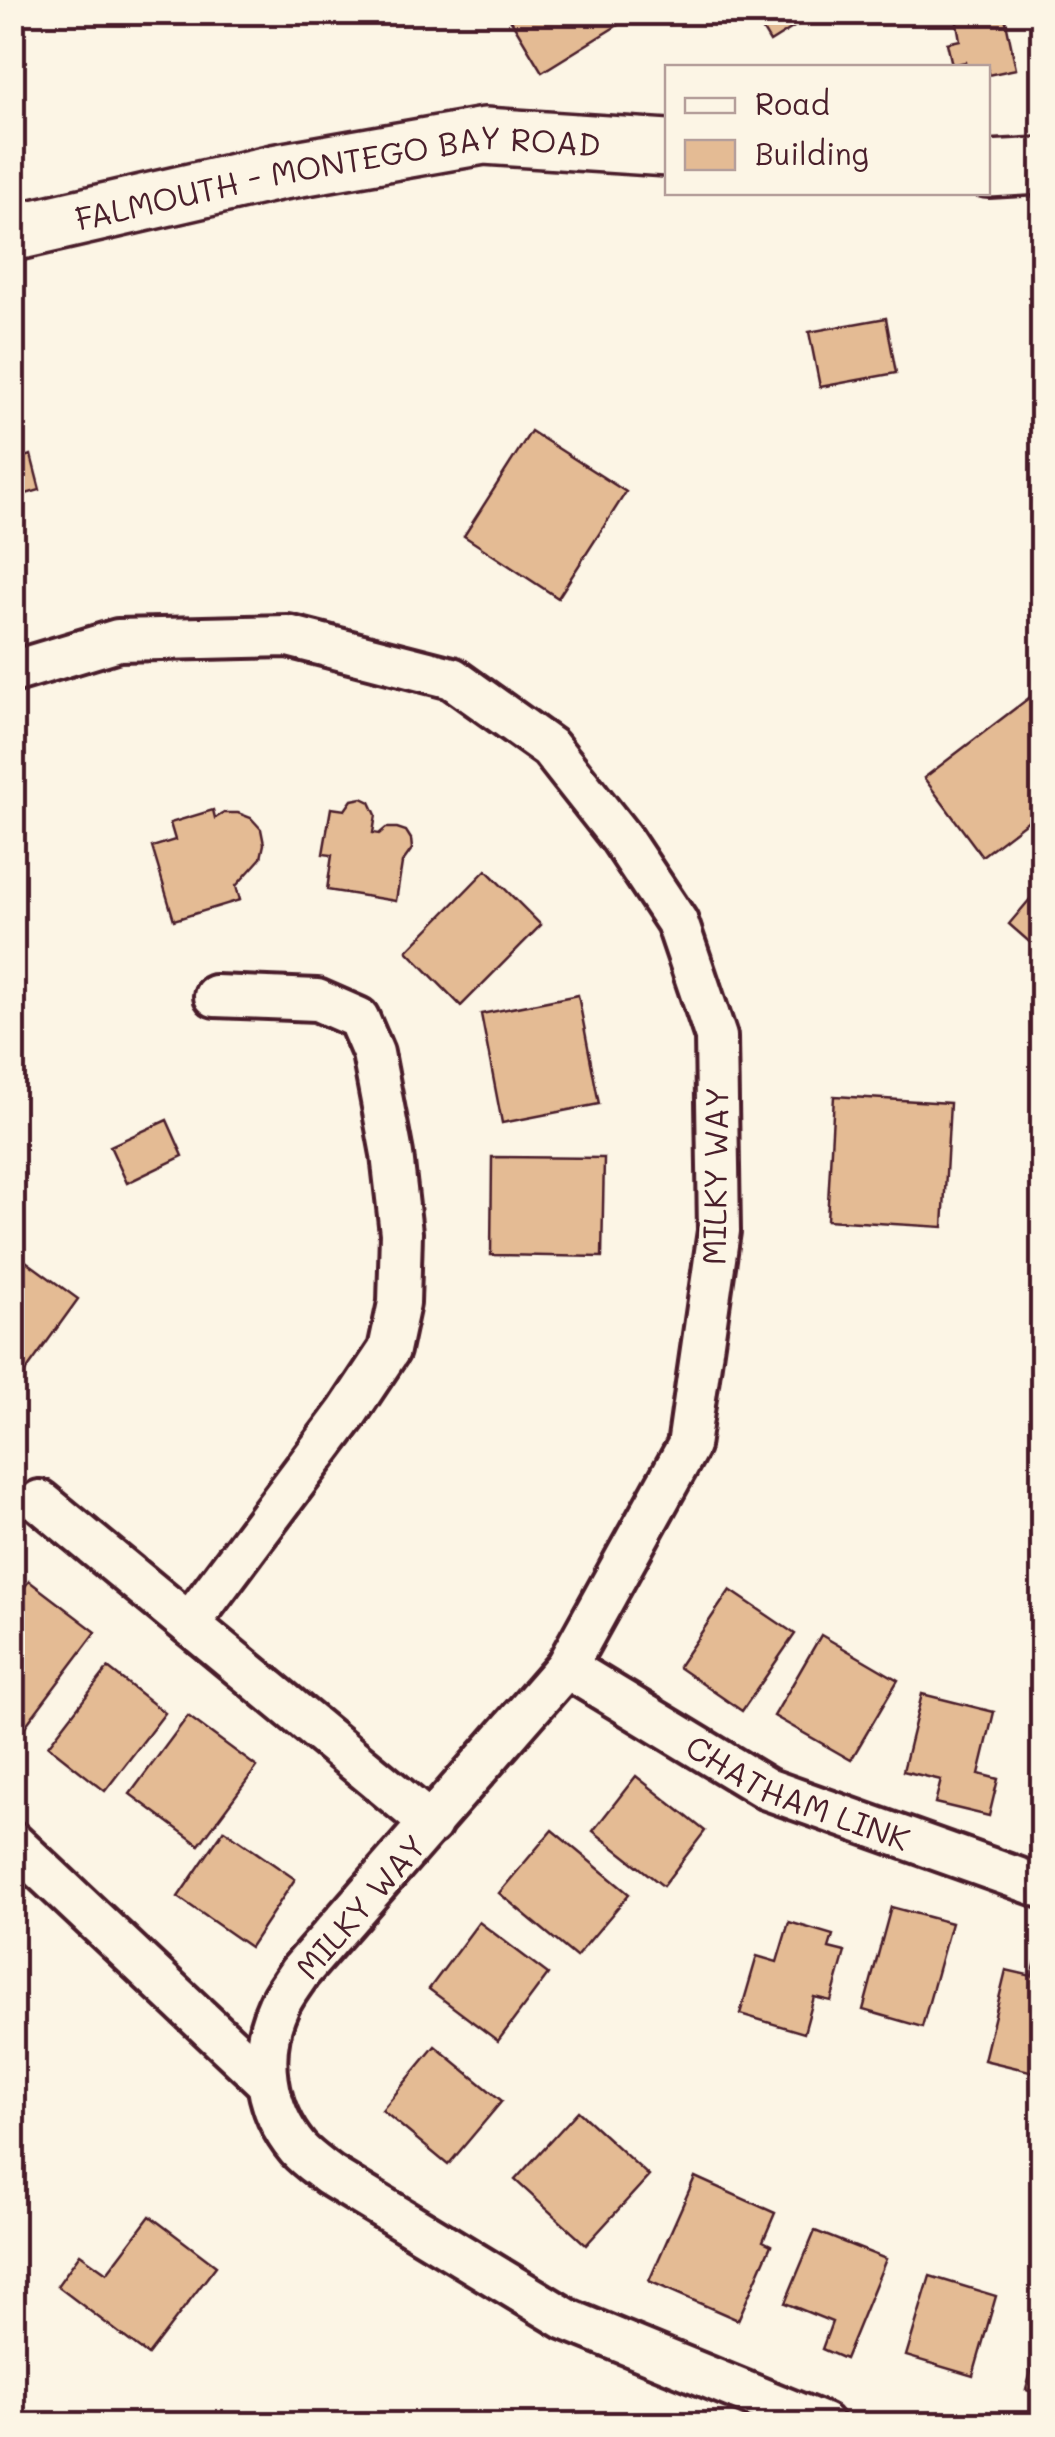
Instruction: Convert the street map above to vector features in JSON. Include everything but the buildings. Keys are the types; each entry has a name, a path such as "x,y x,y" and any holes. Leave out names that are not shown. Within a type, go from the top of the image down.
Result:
{"main road":[{"name":"FALMOUTH - MONTEGO BAY ROAD","path":"12,233 278,172 484,136 665,148"},
{"path":"990,169 1042,166"}],"street":[{"name":"MILKY WAY","path":"12,672 118,640 288,636 452,678 550,748 621,838 677,922 716,1037 719,1230 688,1446 566,1667 299,1973 278,2006 266,2042 266,2081 278,2118 288,2134 299,2150 329,2175 566,2319 823,2424"},
{"path":"189,1624 389,1350 399,1303 401,1233 392,1154 374,1054 358,1018 318,1000 215,996"},
{"path":"40,1500 431,1824"},
{"name":"CHATHAM LINK","path":"566,1667 766,1789 1042,1887"},
{"name":"MILKY WAY","path":"12,1842 266,2081"}]}
